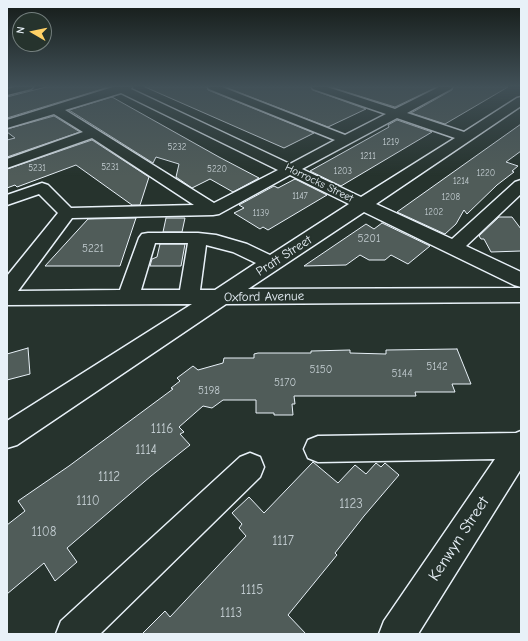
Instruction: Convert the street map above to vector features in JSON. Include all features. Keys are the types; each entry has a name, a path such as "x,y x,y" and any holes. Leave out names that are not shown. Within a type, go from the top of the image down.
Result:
{"street":[{"path":"7,124 30,117"},
{"path":"67,117 213,210"},
{"name":"Horrocks Street","path":"183,117 521,280"},
{"path":"289,117 346,140"},
{"path":"7,200 42,188 67,213 213,210 389,117"},
{"path":"407,117 465,137"},
{"name":"Pratt Street","path":"7,436 222,298 496,117"},
{"path":"7,164 94,134"},
{"path":"453,248 521,186"},
{"path":"7,290 67,213"},
{"path":"128,298 148,238 198,238 240,248 273,264"},
{"path":"189,298 198,238"},
{"name":"Oxford Avenue","path":"7,298 222,298 521,295"},
{"path":"318,450 521,445"},
{"name":"Kenwyn Street","path":"396,634 521,445"},
{"path":"74,634 250,467"}],"building":[{"path":"55,117 80,132 7,157 7,140 15,138 7,132 7,129"},
{"path":"80,117 148,117 259,178 233,192 210,179 192,188 176,177 179,164 156,157 153,163"},
{"path":"213,117 274,117 314,133 284,148"},
{"path":"302,117 349,117 328,127"},
{"path":"423,117 457,117 445,124"},
{"path":"397,120 432,132 341,186 310,171 389,127 388,125"},
{"path":"521,124 521,151 506,162 518,166 512,171 514,172 497,185 467,214 464,210 456,224 445,234 397,212"},
{"path":"92,140 149,177 140,205 132,205 76,165 17,187 15,185 7,188 7,169"},
{"path":"295,179 327,195 268,230 263,227 260,229 234,213 244,208 239,205 274,186 278,188"},
{"path":"499,217 512,217 521,229 521,251 491,252 484,239 481,239 479,236"},
{"path":"136,218 120,266 45,266 88,219"},
{"path":"166,218 185,218 182,232 163,232"},
{"path":"382,223 430,246 408,264 391,255 385,260 369,260 360,255 346,265 304,266 366,224 374,229"},
{"path":"160,244 185,244 181,266 150,266 152,259 157,257"},
{"path":"28,348 30,374 7,380 7,354"},
{"path":"457,349 471,384 452,384 455,392 415,392 416,396 294,396 295,404 292,404 293,415 256,413 256,400 223,400 212,408 203,406 179,427 184,432 180,434 190,445 151,476 67,548 77,562 55,581 44,563 7,594 7,525 25,511 18,501 69,466 173,389 171,388 180,381 177,378 193,366 198,370 223,363 224,358 254,358 254,354 258,353 311,353 311,351 350,350 350,353 386,354 386,350"},
{"path":"313,462 338,483 355,465 366,474 376,463 381,467 385,463 399,475 364,516 335,553 337,555 288,615 306,634 142,634 165,611 170,617 246,536 239,528 242,524 232,513 249,497 264,513"}]}
